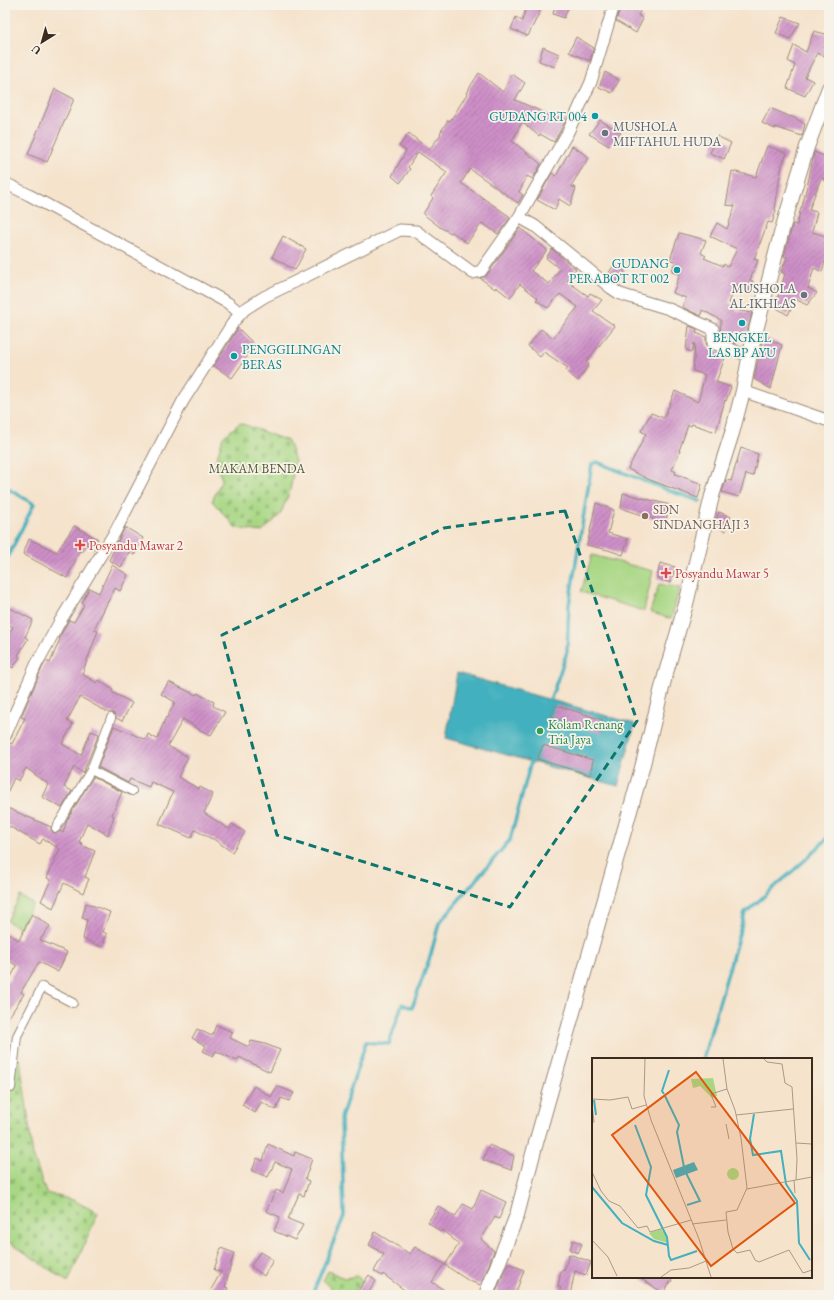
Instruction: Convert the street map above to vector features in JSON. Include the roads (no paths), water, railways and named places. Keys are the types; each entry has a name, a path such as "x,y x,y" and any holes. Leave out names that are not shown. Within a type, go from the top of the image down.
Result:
{"street":[{"path":"5,736 36,665 59,623 115,532 183,401 240,313 264,297 400,230 416,231 473,273 481,271 519,217 568,132 591,82 614,5"},
{"path":"486,1295 517,1215 642,768 688,596 712,496 732,433 749,356 782,230 807,147 829,88"},
{"path":"5,183 223,300 240,313"},
{"path":"519,217 535,226 620,294 669,309 713,329 713,343 749,356"},
{"path":"742,391 829,421"},
{"path":"56,828 91,770 111,718"},
{"path":"91,770 132,791"},
{"path":"5,1086 11,1088 17,1036 42,987 73,1003"}],"water":[{"name":"Kolam Renang Tria Jaya","path":"457,673 635,724 618,786 446,738"}],"waterway":[{"path":"549,704 567,652 569,605 592,464 597,462 670,491 700,501"},
{"path":"5,487 34,504 5,563"},
{"path":"314,1295 314,1290 344,1216 341,1118 366,1042 389,1044 402,1004 412,1008 431,954 439,923 510,840 532,758"},
{"path":"703,1058 745,913 829,837"}],"place":[{"name":"GUDANG RT 004","path":"595,116"},
{"name":"MUSHOLA MIFTAHUL HUDA","path":"605,133"},
{"name":"GUDANG PERABOT RT 002","path":"677,270"},
{"name":"MUSHOLA AL-IKHLAS","path":"804,295"},
{"name":"BENGKEL LAS BP AYU","path":"742,323"},
{"name":"PENGGILINGAN BERAS","path":"234,356"},
{"name":"SDN SINDANGHAJI 3","path":"645,516"},
{"name":"Posyandu Mawar 2","path":"80,545"},
{"name":"Posyandu Mawar 5","path":"666,573"},
{"name":"Kolam Renang Tria Jaya","path":"540,731"}],"park label":[{"name":"MAKAM BENDA","path":"257,468"}]}
